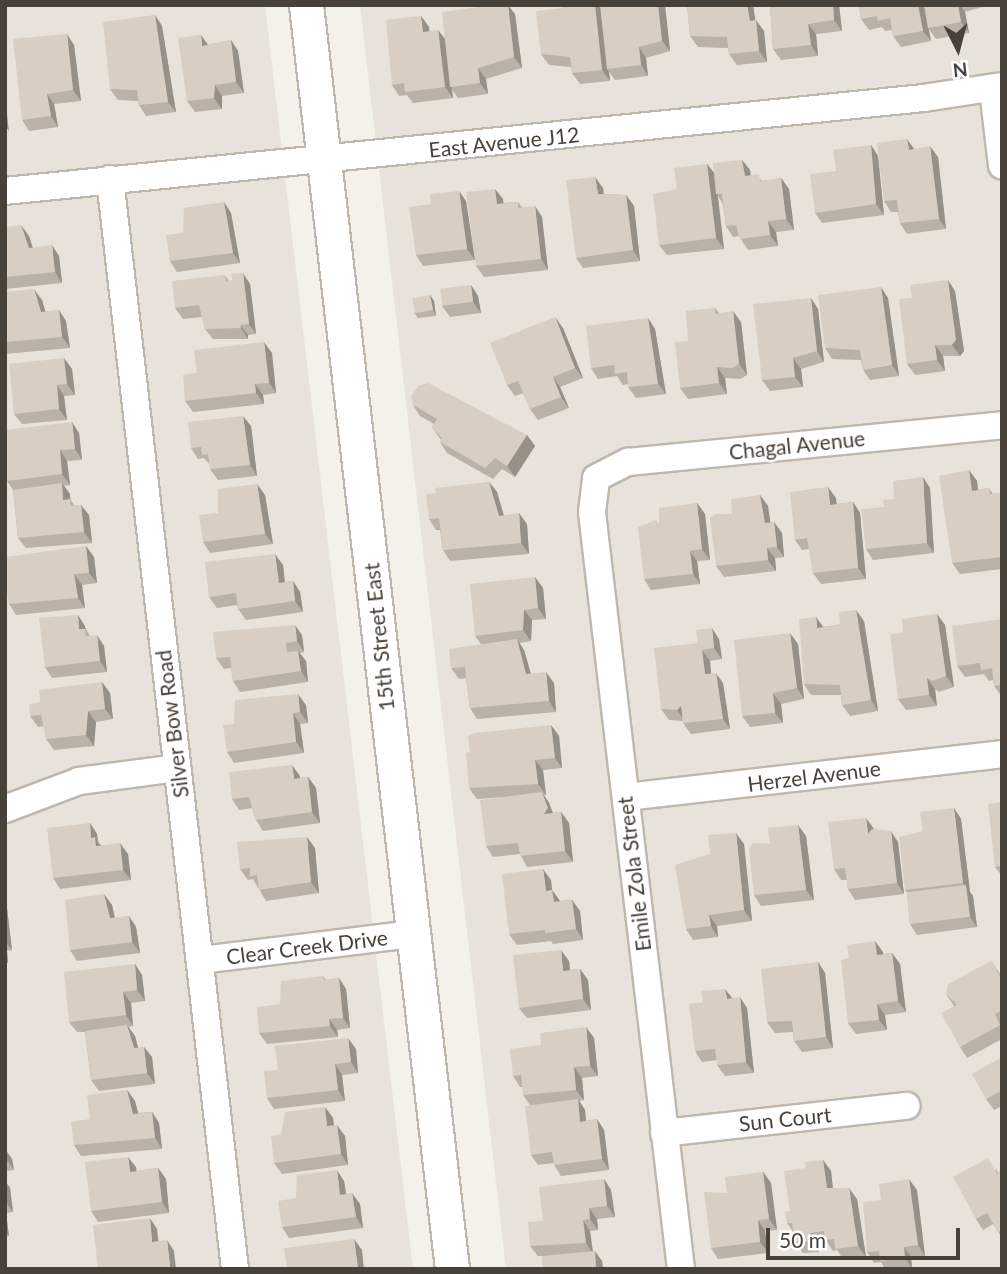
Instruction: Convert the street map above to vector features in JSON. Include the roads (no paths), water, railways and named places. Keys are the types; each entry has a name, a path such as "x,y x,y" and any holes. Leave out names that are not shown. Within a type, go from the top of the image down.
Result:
{"street":[{"name":"15th Street East","path":"306,5 453,1269"},
{"name":"East Avenue J12","path":"5,191 325,160 997,88"},
{"path":"997,88 1002,165"},
{"name":"Silver Bow Road","path":"110,179 235,1269"},
{"name":"Chagal Avenue","path":"596,478 628,462 1002,425"},
{"name":"Emile Zola Street","path":"596,478 592,512 681,1269"},
{"name":"Herzel Avenue","path":"626,797 1002,754"},
{"path":"5,809 79,781 176,768"},
{"name":"Clear Creek Drive","path":"201,960 412,934"},
{"name":"Sun Court","path":"664,1133 906,1105"}]}
